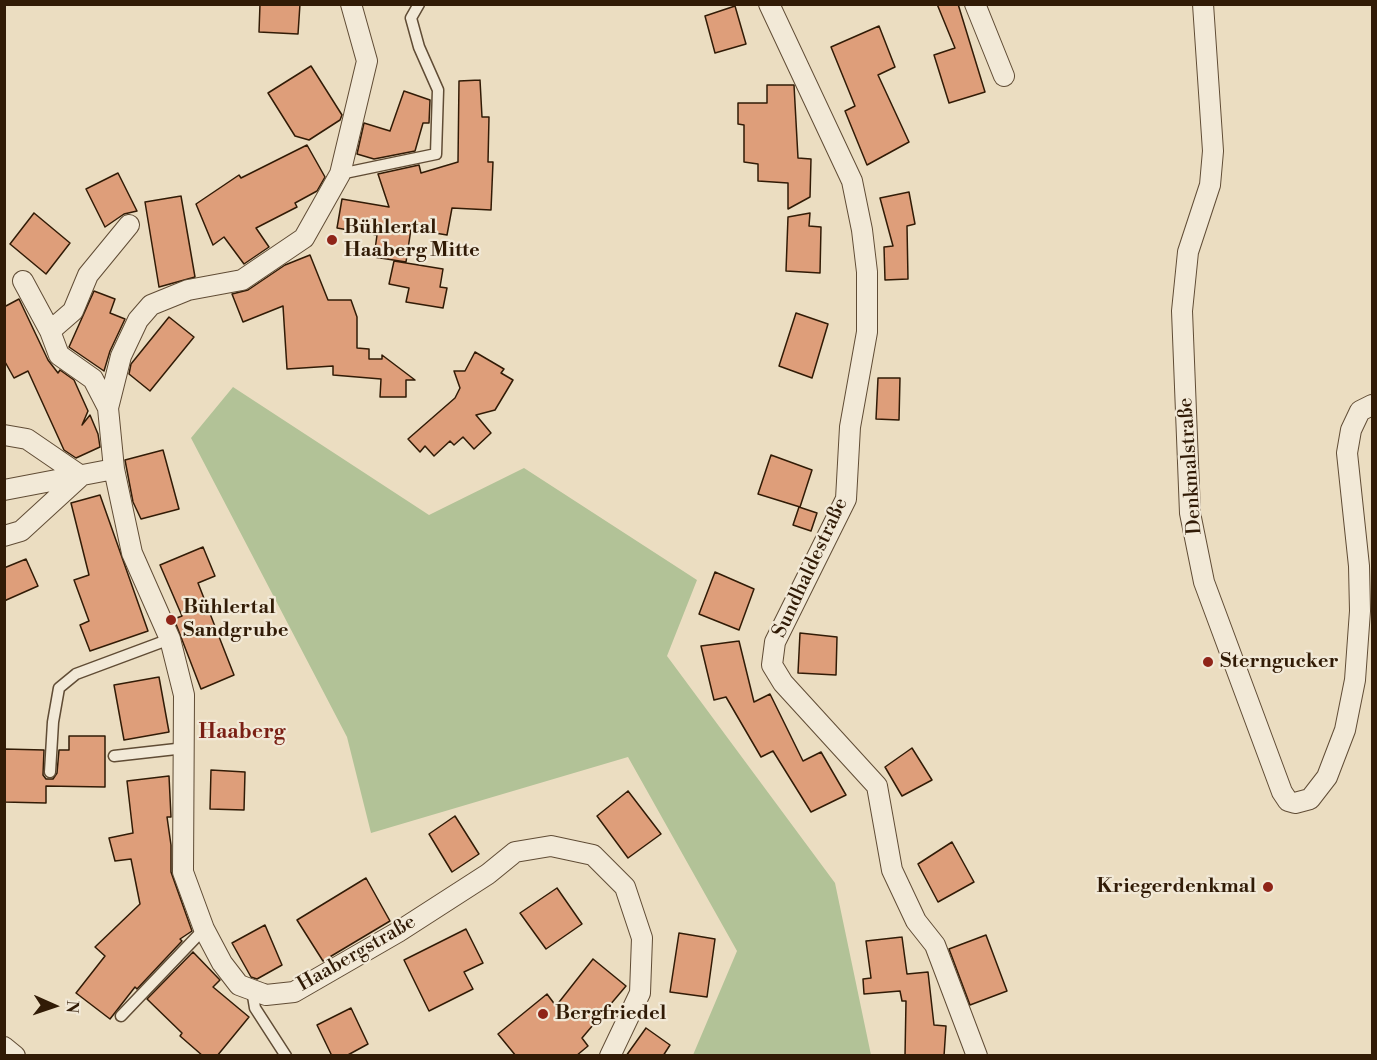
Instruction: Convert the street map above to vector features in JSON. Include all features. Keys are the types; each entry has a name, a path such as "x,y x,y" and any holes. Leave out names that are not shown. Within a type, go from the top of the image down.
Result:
{"street":[{"path":"252,990 239,985 222,963 204,929 183,872 184,695 170,639 132,553 114,469 108,408 121,356 138,320 151,305 188,290 242,279 304,238 340,174 367,61 351,4"},
{"name":"Sundhaldestraße","path":"769,4 852,181 862,230 867,272 867,332 850,427 846,499 775,642 772,665 783,683 877,786 892,870 916,921 935,945 977,1056"},
{"path":"975,4 1004,76"},
{"name":"Denkmalstraße","path":"1203,4 1213,151 1210,185 1188,252 1182,311 1190,513 1204,582 1282,792 1288,801 1310,799 1327,777 1345,730 1351,700 1360,611 1359,566 1347,453 1351,429 1360,411 1372,405"},
{"path":"50,331 73,311 88,275 129,225"},
{"path":"23,281 50,331 59,355 93,379 108,408"},
{"path":"4,435 27,439 81,476"},
{"path":"4,490 114,469"},
{"path":"4,536 21,531 81,476"},
{"name":"Haabergstraße","path":"252,990 266,995 294,992 408,926 488,874 515,852 551,846 593,855 625,887 642,938 640,993 610,1056"},
{"path":"4,1047 15,1056"}],"lane":[{"path":"340,174 436,154 438,90 418,47 411,18 419,4"},
{"path":"50,772 53,722 59,688 76,674 170,639"},
{"path":"114,756 185,748"},
{"path":"121,1016 204,929"},
{"path":"252,990 255,1008 286,1056"}],"green space":[{"path":"233,387 429,515 524,468 697,580 667,656 835,883 871,1055 693,1055 737,951 628,757 371,833 347,737 191,438"}],"building":[{"path":"260,4 300,4 298,34 259,32"},
{"path":"937,4 958,4 985,92 949,103 934,55 955,48"},
{"path":"735,6 746,44 715,53 705,16"},
{"path":"879,26 895,67 878,75 909,142 867,165 845,111 855,106 831,47"},
{"path":"311,66 342,115 340,120 309,140 295,136 268,93"},
{"path":"480,80 482,117 489,117 488,162 493,162 491,210 452,208 447,235 411,229 406,262 374,257 377,235 337,228 342,199 389,207 378,174 419,165 421,173 458,162 459,81"},
{"path":"767,85 794,85 798,158 811,159 810,197 788,209 788,183 758,181 758,164 744,162 744,125 738,124 738,103 767,103"},
{"path":"404,91 430,100 429,123 423,123 415,151 374,159 357,154 364,123 390,131"},
{"path":"307,145 325,177 317,191 295,203 297,207 256,228 269,247 244,264 224,237 213,245 196,204 239,175 241,178"},
{"path":"118,173 137,211 124,214 105,227 86,189"},
{"path":"909,192 915,224 907,226 908,279 885,280 884,247 893,246 880,198"},
{"path":"181,196 195,277 159,287 145,202"},
{"path":"34,213 70,243 46,274 10,244"},
{"path":"810,213 809,226 821,227 820,273 786,271 788,217"},
{"path":"310,255 328,300 351,300 357,317 357,348 369,349 369,359 382,359 382,355 415,380 406,380 406,397 380,397 381,379 333,375 333,366 287,369 283,306 243,322 232,294 248,290 285,265"},
{"path":"394,261 443,269 440,287 447,288 443,308 406,302 409,288 389,284"},
{"path":"94,291 115,299 110,313 125,319 110,351 104,371 69,347"},
{"path":"19,299 48,360 58,373 60,370 74,380 88,411 82,425 90,415 98,434 100,447 76,458 64,450 28,371 14,378 4,360 4,307"},
{"path":"796,313 828,324 812,378 779,366"},
{"path":"169,317 194,337 150,391 129,374 131,364"},
{"path":"475,352 504,369 501,373 513,380 495,410 476,415 491,433 474,449 463,437 454,445 450,441 434,456 425,446 420,452 408,439 455,398 460,388 454,371 465,371"},
{"path":"878,378 900,378 899,420 876,419"},
{"path":"163,450 179,509 141,519 133,502 125,460"},
{"path":"771,455 812,470 800,507 758,494"},
{"path":"100,495 148,631 90,651 80,625 89,621 74,580 89,575 71,503"},
{"path":"799,507 817,513 811,531 793,525"},
{"path":"203,547 215,576 198,583 234,675 201,689 174,619 182,616 160,565"},
{"path":"26,559 38,586 4,601 4,568"},
{"path":"715,572 754,589 739,630 699,614"},
{"path":"800,633 837,637 836,675 798,673"},
{"path":"739,641 754,702 770,694 803,761 821,752 846,795 811,812 773,751 761,757 726,697 714,700 701,646"},
{"path":"159,677 169,732 124,740 114,685"},
{"path":"69,736 105,736 105,787 46,786 46,803 4,802 4,749 44,750 43,775 46,779 53,779 57,773 59,750 69,750"},
{"path":"912,748 932,780 902,796 885,767"},
{"path":"211,770 245,772 244,810 210,809"},
{"path":"169,776 171,817 167,817 171,845 171,872 192,931 180,939 182,941 137,989 135,987 110,1019 76,993 105,956 95,947 140,904 131,859 115,861 109,838 133,833 127,781"},
{"path":"628,791 661,834 628,858 597,816"},
{"path":"455,816 479,854 452,872 429,834"},
{"path":"952,842 974,882 938,902 918,864"},
{"path":"366,878 390,921 323,961 297,920"},
{"path":"557,888 582,924 546,949 520,913"},
{"path":"265,925 282,965 257,979 251,977 232,943"},
{"path":"466,929 483,963 464,972 473,989 429,1011 404,960"},
{"path":"679,933 715,939 707,997 670,992"},
{"path":"986,935 1007,991 970,1005 949,949"},
{"path":"902,937 907,974 928,972 934,1025 946,1026 944,1056 905,1056 906,1001 902,1001 900,991 864,994 863,979 871,978 866,941"},
{"path":"193,952 220,980 213,987 249,1017 217,1056 203,1056 180,1036 182,1033 147,999"},
{"path":"593,959 626,986 582,1038 588,1046 576,1056 516,1056 498,1034 547,994 556,1006"},
{"path":"351,1008 368,1044 346,1056 332,1056 317,1025"},
{"path":"646,1028 670,1045 663,1056 626,1056"}],"place":[{"name":"Bühlertal Haaberg Mitte","path":"332,240"},
{"name":"Bühlertal Sandgrube","path":"171,620"},
{"name":"Sterngucker","path":"1208,662"},
{"name":"Kriegerdenkmal","path":"1268,887"},
{"name":"Bergfriedel","path":"543,1014"}],"district":[{"name":"Haaberg","path":"242,733"}]}
